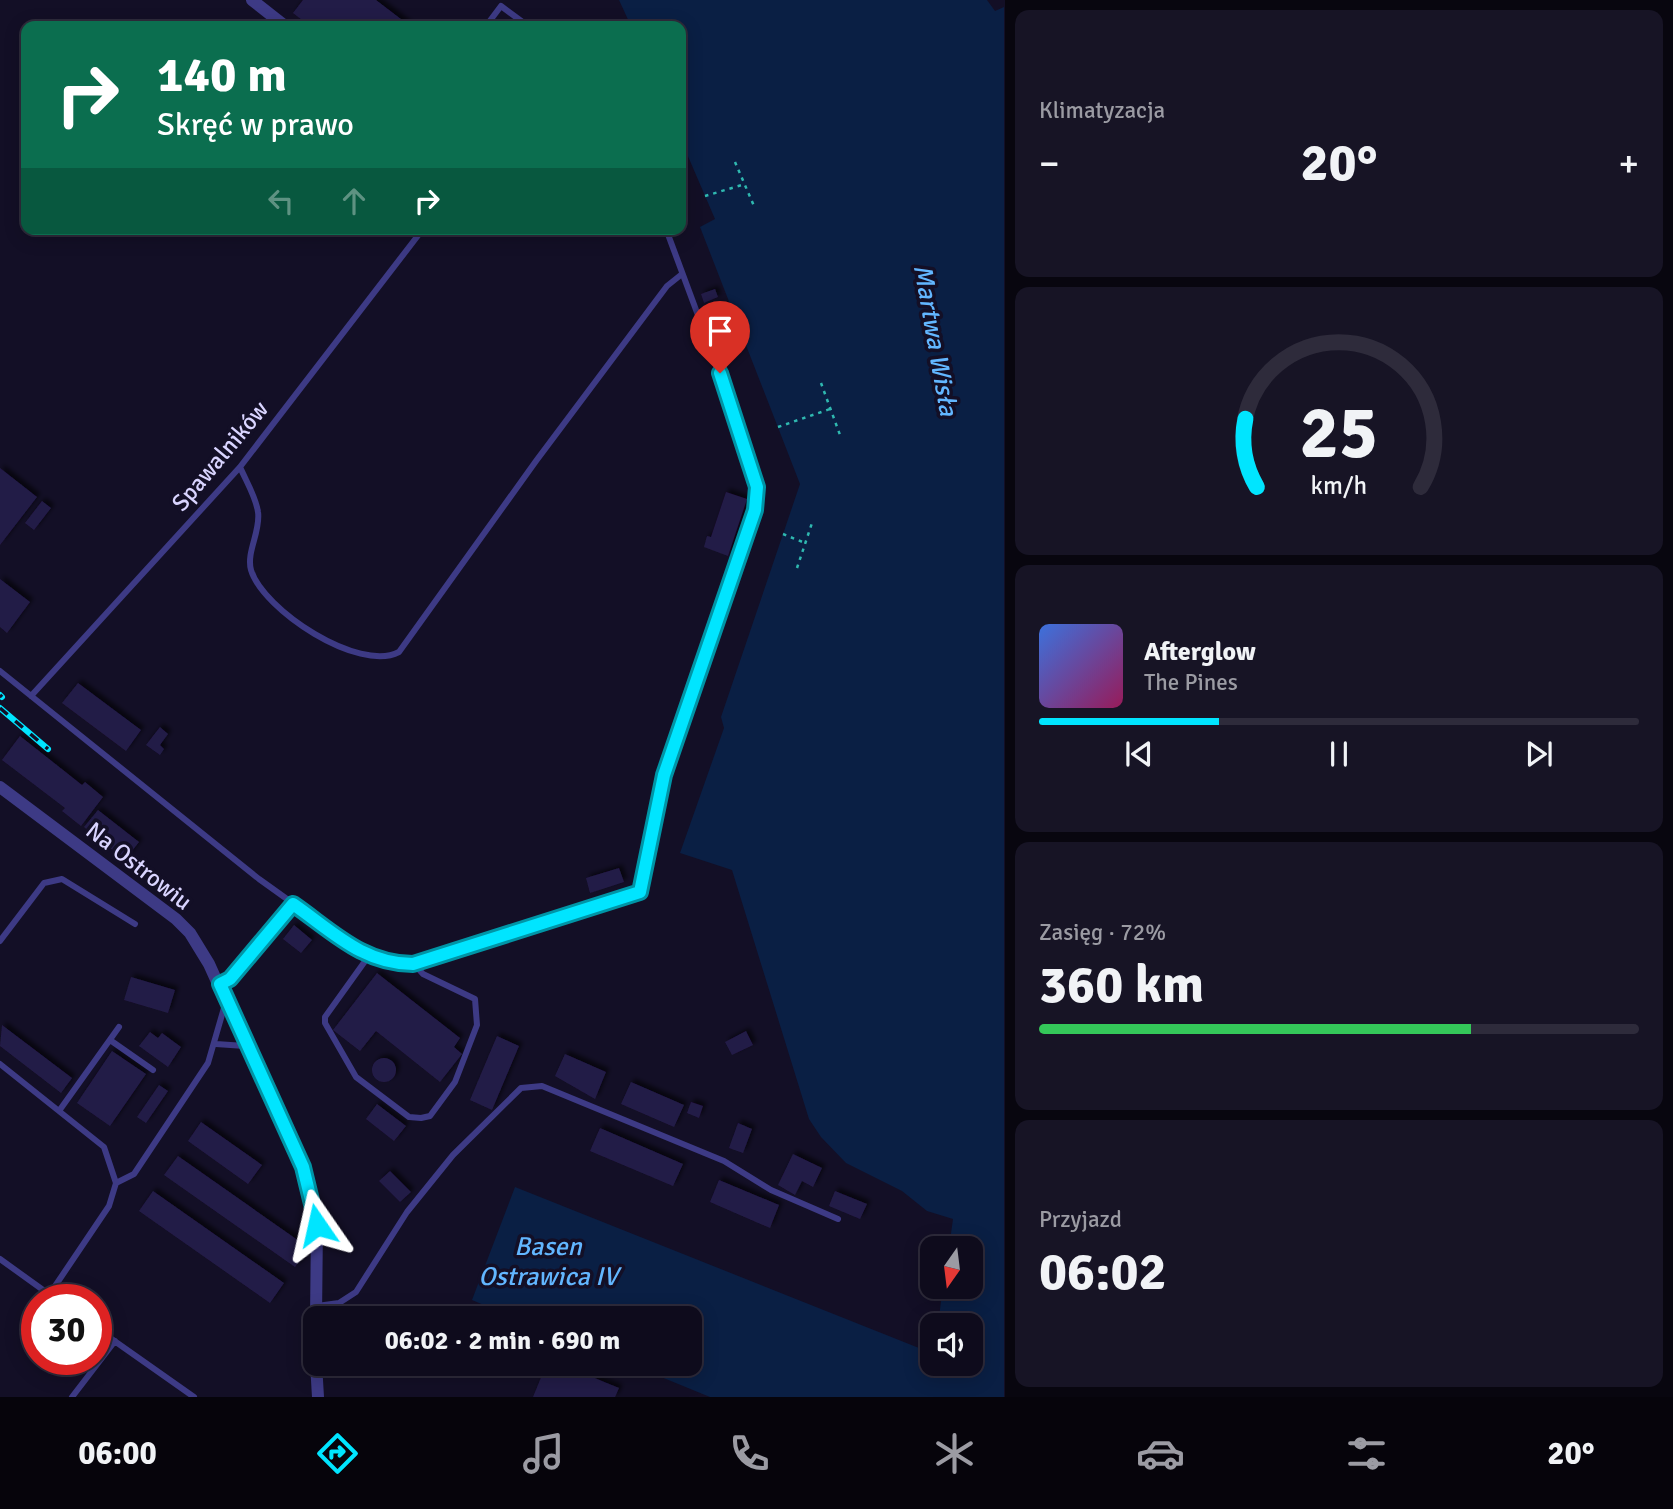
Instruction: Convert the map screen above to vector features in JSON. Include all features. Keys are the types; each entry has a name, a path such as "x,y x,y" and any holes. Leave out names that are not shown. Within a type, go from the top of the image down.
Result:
{"street":[{"path":"252,0 279,21"},
{"name":"Na Ostrowiu","path":"0,787 6,799 176,919 190,933 220,984 310,1188 317,1225 317,1306"},
{"path":"317,1376 318,1397"}],"lane":[{"path":"490,21 501,6 521,21"},
{"name":"Spawalników","path":"31,696 240,467 418,235"},
{"path":"0,671 293,904 368,957 394,964 413,964 640,892 664,775 755,510 757,487 738,423 668,235"},
{"path":"240,467 258,512 250,568 261,590 293,621 327,640 370,656 389,657 399,652 536,461 667,286 682,274"},
{"path":"0,941 44,883 62,879 135,923"},
{"path":"220,984 230,979 293,904"},
{"path":"368,957 325,1017 325,1023 356,1077 409,1117 421,1118 430,1116 455,1082 477,1025 475,999 423,974 413,964"},
{"path":"116,1183 134,1174 208,1063 216,1044 222,1007 227,999"},
{"path":"59,1111 119,1027"},
{"path":"110,1040 153,1070"},
{"path":"216,1044 249,1047"},
{"path":"0,1064 104,1147 116,1183 108,1206 56,1284"},
{"path":"332,1306 356,1292 407,1212 453,1155 522,1088 542,1086 724,1161 771,1190 838,1219"},
{"path":"0,1259 34,1284"},
{"path":"112,1339 194,1397"},
{"path":"72,1397 115,1341"}],"path":[{"path":"735,162 754,206"},
{"path":"705,196 744,184"},
{"path":"821,383 840,435"},
{"path":"778,427 830,409"},
{"path":"797,568 813,520"},
{"path":"783,534 804,543"}],"water":[{"path":"619,0 987,0 995,11 1004,7 1004,1397 710,1397 659,1376 702,1376 702,1306 486,1306 472,1300 515,1187 920,1348 920,1376 983,1376 983,1313 940,1313 941,1299 984,1298 984,1236 951,1236 953,1219 927,1211 902,1191 846,1163 821,1137 809,1119 732,870 680,853 724,728 721,717 800,484 700,227 715,219 686,152 686,21 629,21"}],"building":[{"path":"303,0 376,0 403,21 303,21 293,13"},
{"path":"715,289 718,297 704,303 701,294"},
{"path":"0,468 37,497 0,545"},
{"path":"726,492 747,499 728,556 704,547 707,536 711,537"},
{"path":"42,501 51,508 34,530 25,523"},
{"path":"0,579 30,602 7,633 0,627"},
{"path":"78,683 141,730 126,751 62,703"},
{"path":"160,727 168,734 160,745 164,749 160,755 146,745"},
{"path":"20,736 82,785 85,782 103,797 81,826 62,811 65,808 2,760"},
{"path":"98,810 139,842 125,860 84,827"},
{"path":"619,868 624,882 590,893 586,878"},
{"path":"294,925 312,940 301,953 283,939"},
{"path":"377,973 460,1038 454,1047 462,1054 440,1082 376,1031 360,1051 333,1030"},
{"path":"131,977 175,990 168,1013 124,1000"},
{"path":"2,1025 72,1078 61,1093 0,1046"},
{"path":"746,1031 753,1045 732,1055 725,1042"},
{"path":"150,1032 158,1038 162,1033 181,1047 168,1067 139,1046"},
{"path":"497,1036 519,1046 492,1110 470,1100"},
{"path":"112,1051 146,1074 110,1126 77,1103"},
{"path":"565,1054 606,1072 595,1099 555,1076"},
{"path":"384,1058 392,1062 396,1070 392,1078 384,1082 376,1078 372,1070 376,1062"},
{"path":"631,1082 684,1105 674,1127 621,1104"},
{"path":"159,1085 168,1091 146,1123 137,1117"},
{"path":"691,1102 703,1106 699,1118 687,1113"},
{"path":"377,1104 406,1126 394,1141 366,1119"},
{"path":"201,1122 262,1165 248,1184 188,1141"},
{"path":"738,1123 752,1129 743,1153 729,1148"},
{"path":"600,1128 683,1164 673,1186 590,1151"},
{"path":"793,1154 822,1168 813,1187 802,1181 795,1195 778,1185"},
{"path":"178,1156 309,1248 295,1267 164,1175"},
{"path":"390,1171 411,1192 400,1202 379,1181"},
{"path":"719,1180 779,1205 770,1228 710,1202"},
{"path":"153,1191 284,1283 270,1303 139,1211"},
{"path":"835,1191 867,1204 860,1219 829,1206"},
{"path":"542,1376 590,1376 619,1388 615,1397 533,1397"}],"railway":[{"path":"0,708 48,749"}],"route":[{"path":"317,1225 303,1167 220,984 230,979 293,904 368,957 394,964 413,964 640,892 664,775 755,510 757,487 720,373"}],"water label":[{"name":"Martwa Wisła","path":"936,340"},
{"name":"Basen Ostrawica IV","path":"548,1261"}]}
